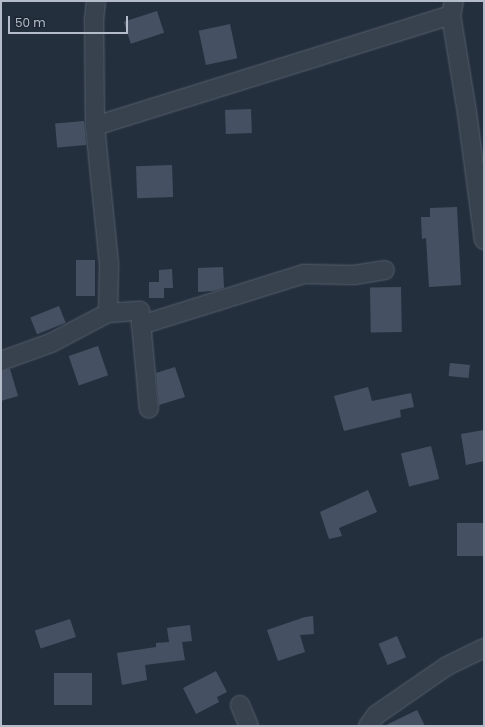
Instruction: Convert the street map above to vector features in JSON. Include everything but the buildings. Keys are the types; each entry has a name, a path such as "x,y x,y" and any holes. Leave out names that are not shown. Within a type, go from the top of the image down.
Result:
{"street":[{"path":"96,1 94,20 95,126 109,264 108,313"},
{"path":"95,126 452,8 484,240"},
{"path":"141,325 304,274 354,275 385,270"},
{"path":"1,361 51,342 108,313 140,311 149,409"},
{"path":"368,726 376,715 447,666 484,648"},
{"path":"240,705 249,726"}]}
